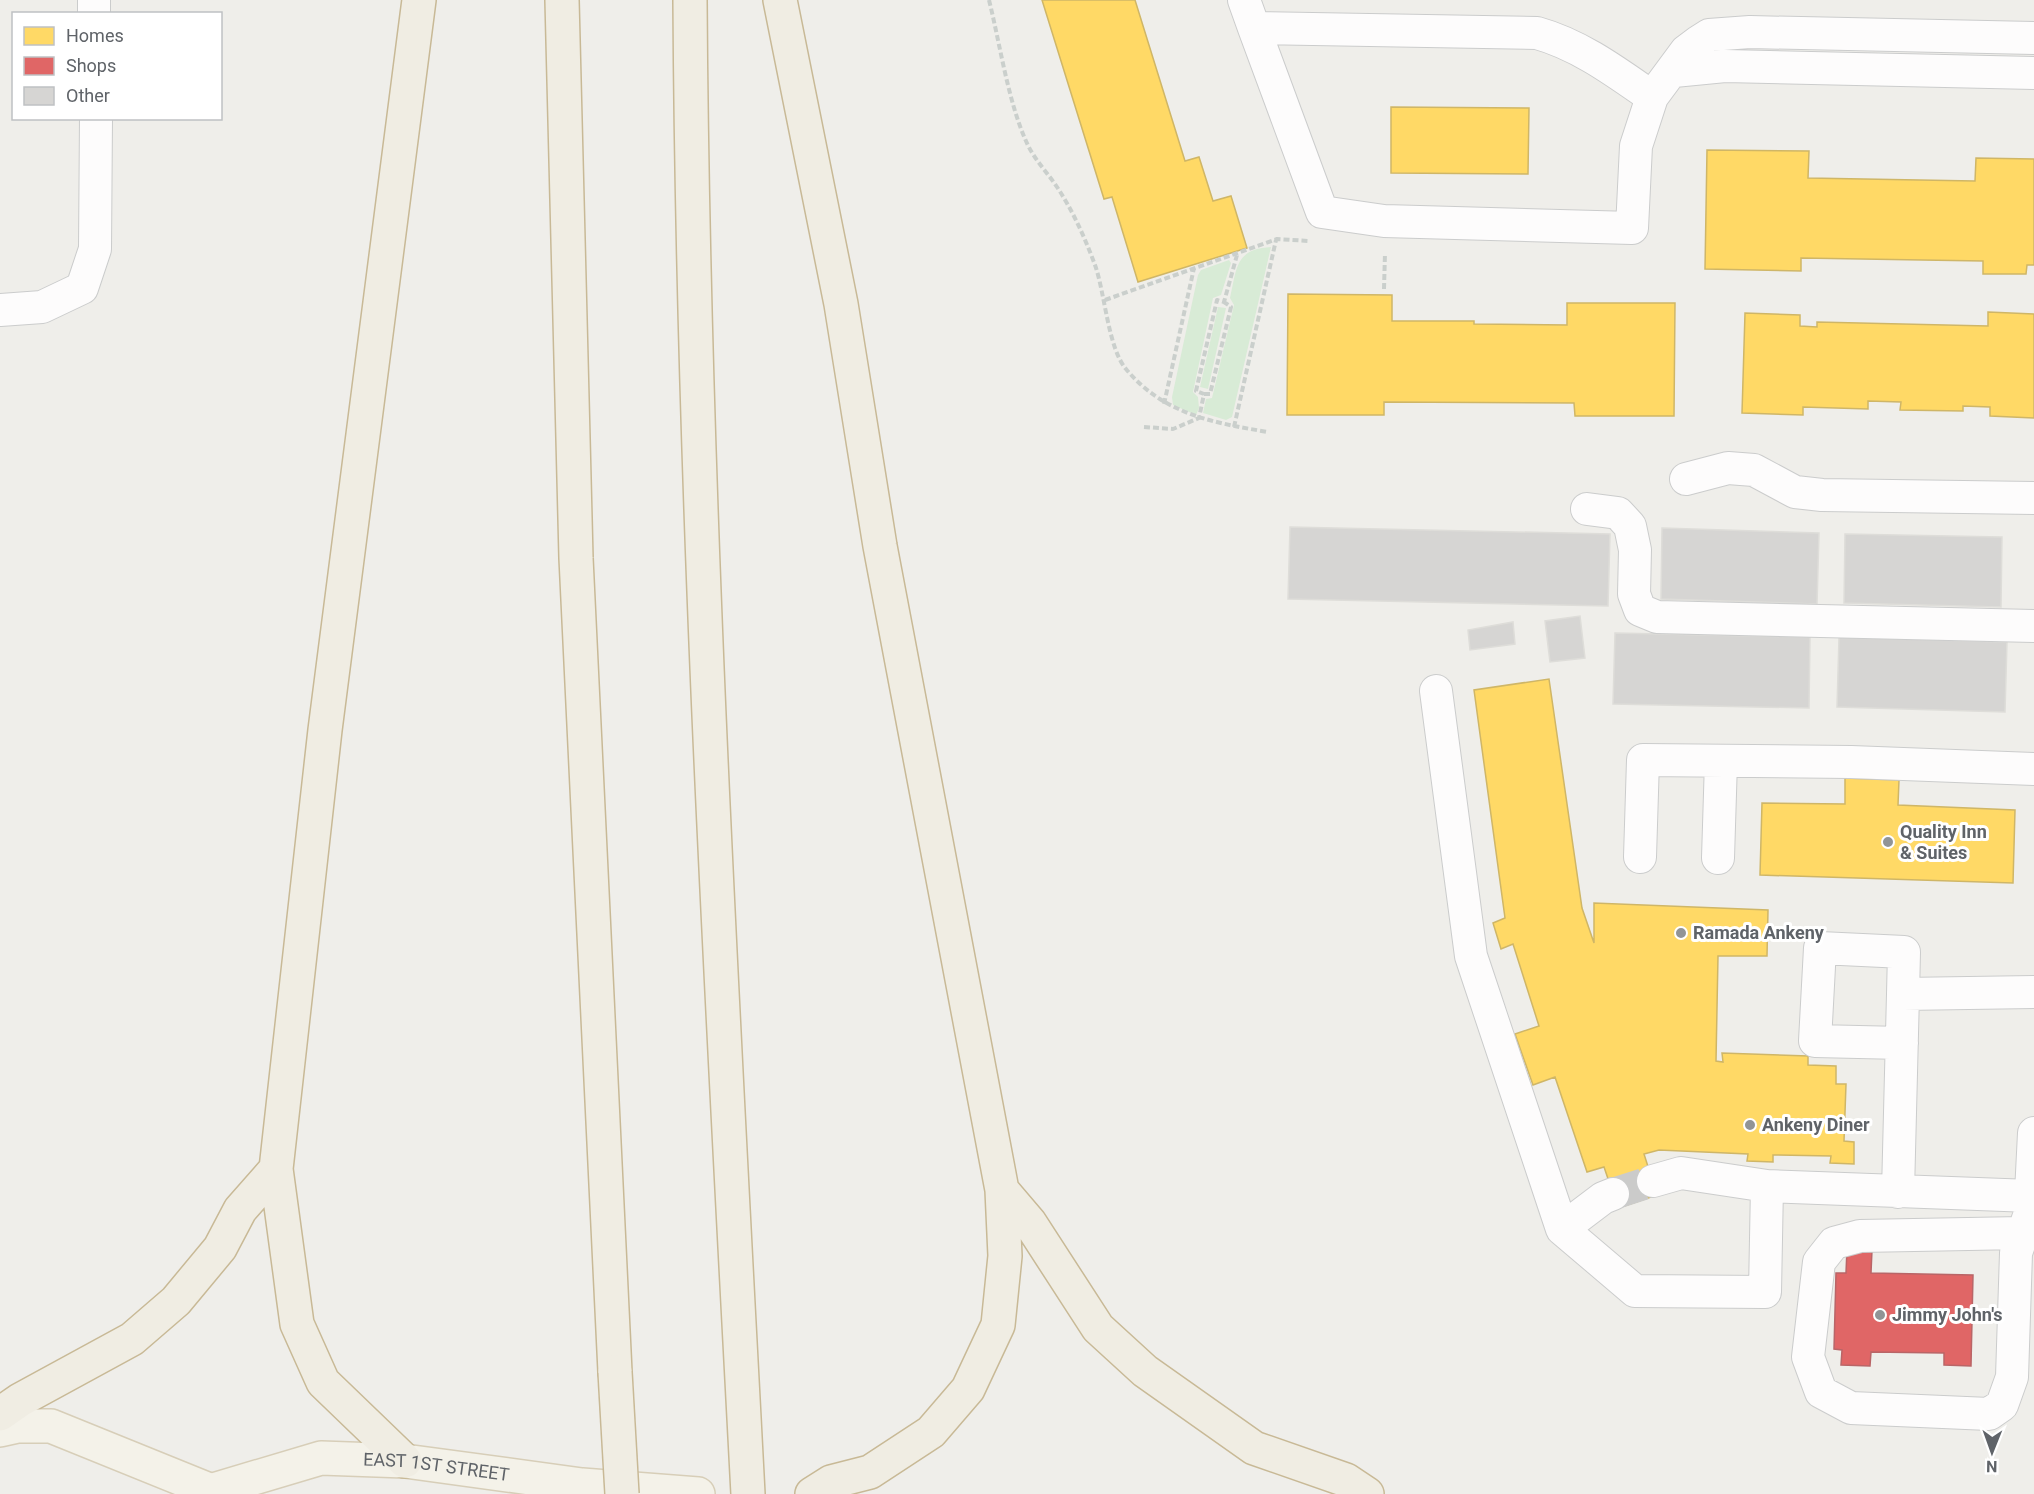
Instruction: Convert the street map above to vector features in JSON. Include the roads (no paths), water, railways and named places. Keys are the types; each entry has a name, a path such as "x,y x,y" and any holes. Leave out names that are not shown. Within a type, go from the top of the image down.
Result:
{"highway":[{"path":"405,1461 323,1382 297,1324 276,1169 325,730 419,0"},
{"path":"562,0 576,570 622,1494"},
{"path":"690,0 701,501 718,916 748,1494"},
{"path":"780,0 841,304 882,558 1002,1190 1005,1256 998,1324 968,1389 932,1432 870,1472 831,1482 812,1494"},
{"path":"0,1414 20,1400 132,1339 176,1301 220,1248 240,1210 276,1169"},
{"path":"1002,1190 1030,1223 1098,1328 1145,1371 1254,1448 1346,1480 1367,1494"}],"main road":[{"name":"EAST 1ST STREET","path":"0,1430 18,1426 51,1426 211,1493 321,1458 405,1461 582,1485 698,1494"}],"lane":[{"path":"1652,97 1584,51 1562,40 1537,33 1249,14 1322,212 1384,221 1632,228 1636,146 1652,97 1674,71 1686,51 1709,35 1760,32 2034,38"},
{"path":"1674,71 1725,66 2034,74"},
{"path":"0,310 42,307 82,288 95,249 96,120"},
{"path":"1686,479 1728,468 1754,470 1795,492 1822,495 2034,498"},
{"path":"1587,508 1618,513 1630,526 1635,550 1634,594 1640,610 1657,617 2034,626"},
{"path":"1436,691 1471,956 1562,1229 1635,1291 1765,1292 1767,1186"},
{"path":"1640,857 1643,760 1851,762 2034,769"},
{"path":"1718,858 1721,761"},
{"path":"1898,1192 1904,994 1904,952 1820,948 1815,1041 1902,1043"},
{"path":"1904,994 2034,992"},
{"path":"2029,1214 1860,1236 1834,1243 1819,1262 1808,1357 1821,1392 1851,1408 1989,1414 2002,1406 2012,1377 2016,1253 2029,1214 2034,1133"},
{"path":"1653,1182 1681,1173 1767,1186 1898,1192 2029,1214"},
{"path":"1562,1229 1613,1194"}],"tunnel":[{"path":"1613,1194 1653,1181"}],"place":[{"name":"Quality Inn & Suites","path":"1888,842"},
{"name":"Ramada Ankeny","path":"1681,933"},
{"name":"Ankeny Diner","path":"1750,1125"},
{"name":"Jimmy John's","path":"1880,1315"}]}
